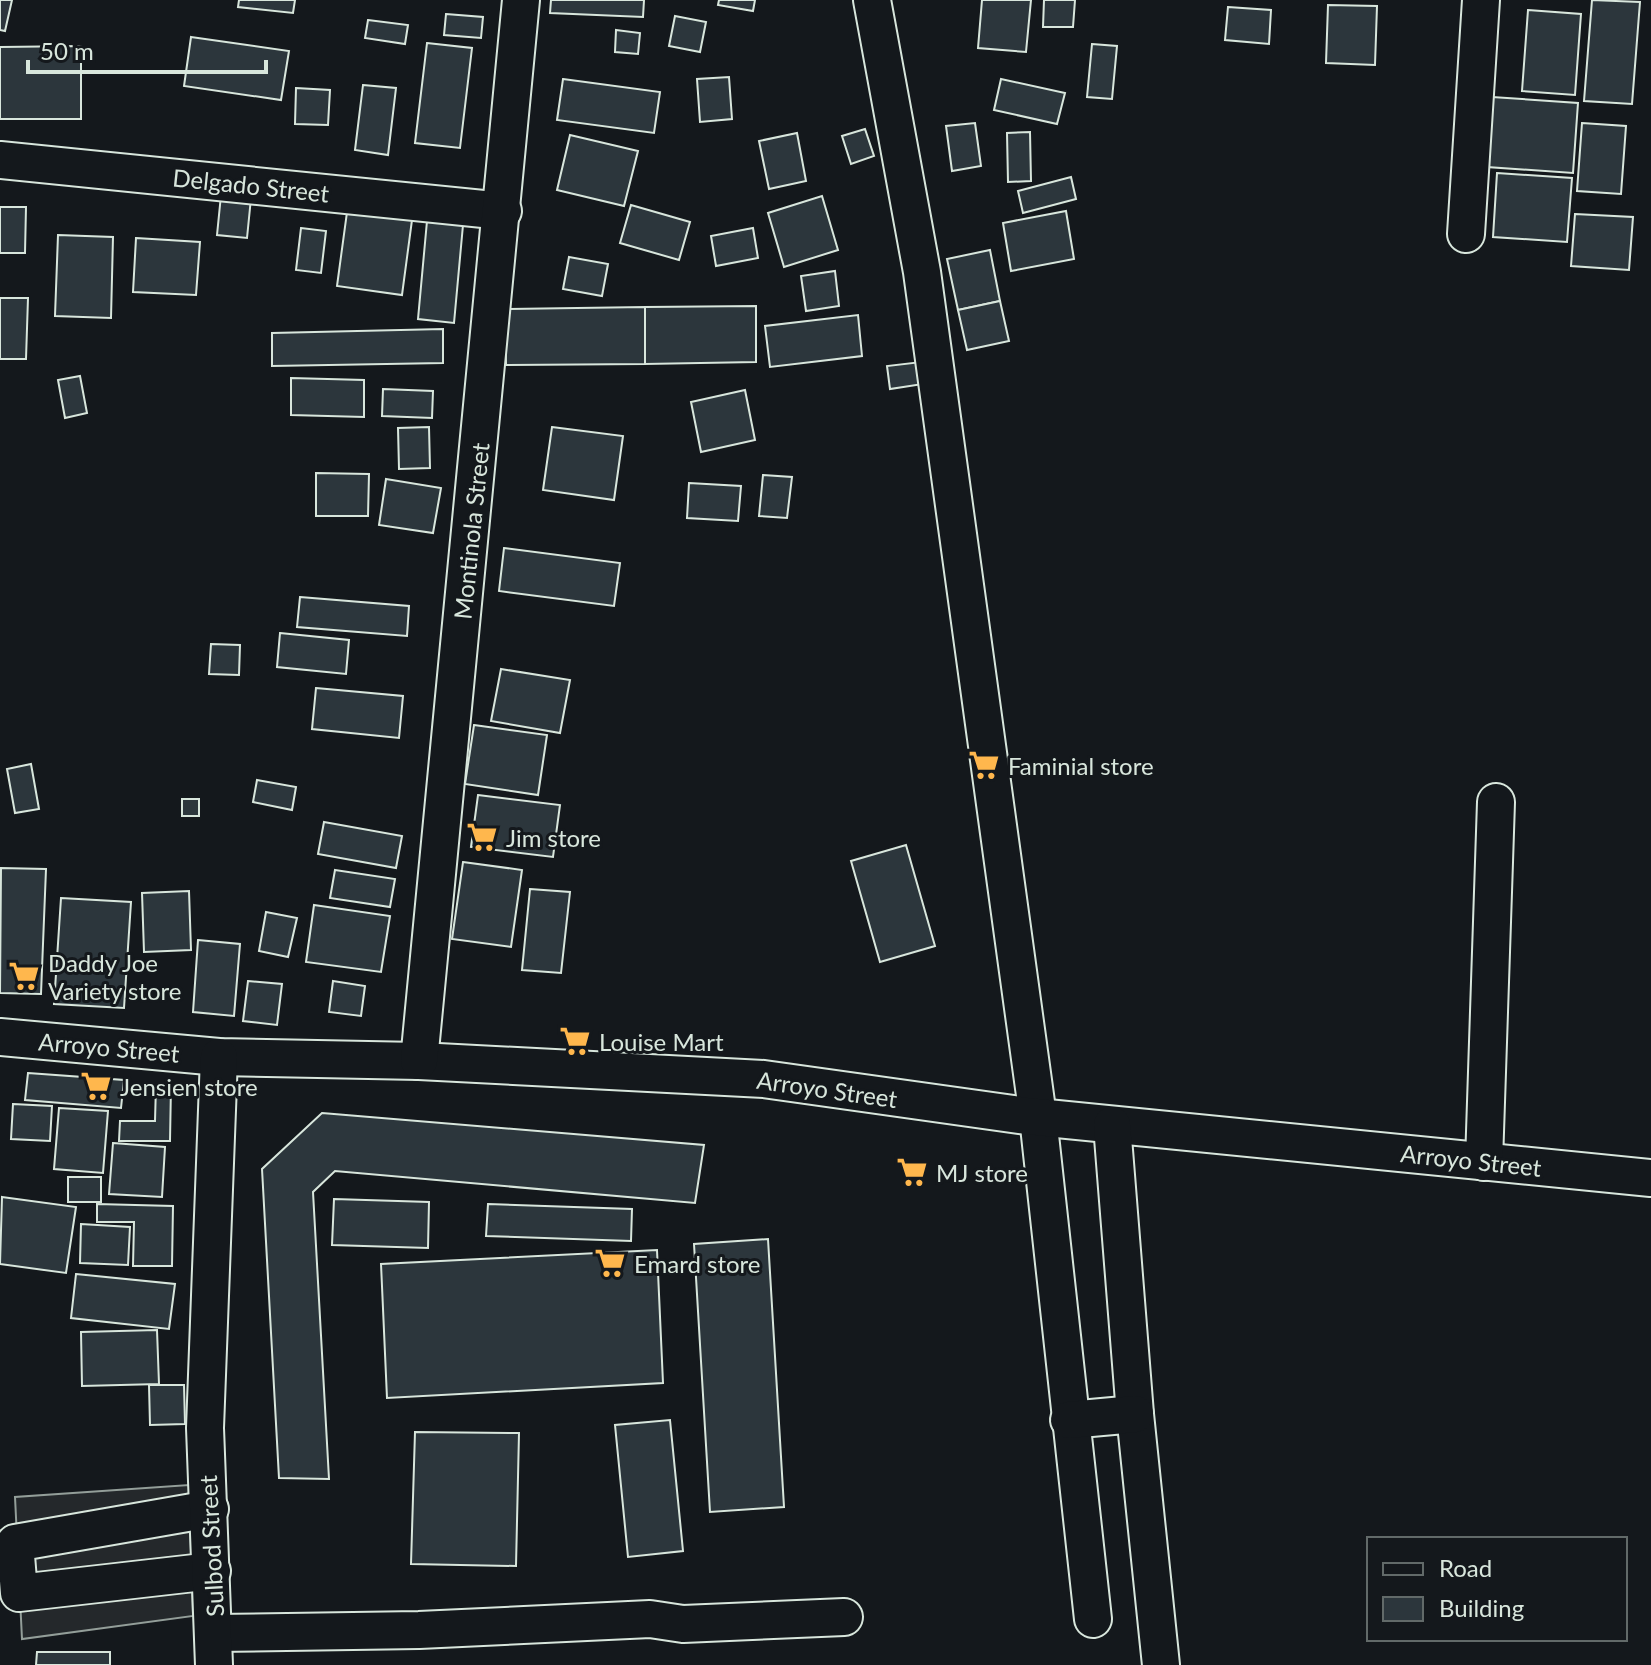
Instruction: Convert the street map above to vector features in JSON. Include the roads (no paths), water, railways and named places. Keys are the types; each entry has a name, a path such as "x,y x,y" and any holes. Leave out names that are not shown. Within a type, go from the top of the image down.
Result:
{"street":[{"name":"Montinola Street","path":"419,1061 521,0"},
{"path":"872,0 922,272 1038,1117 1093,1619"},
{"path":"1466,234 1481,0"},
{"name":"Delgado Street","path":"0,160 503,211"},
{"path":"1484,1162 1496,802"},
{"name":"Arroyo Street","path":"0,1037 219,1057 419,1061 764,1079 1038,1117 1651,1178"},
{"name":"Sulbod Street","path":"215,1649 205,1428 219,1057"},
{"path":"1112,1125 1135,1414 1161,1665"},
{"path":"1069,1420 1135,1414"},
{"path":"210,1509 15,1543 19,1593 212,1571"},
{"path":"215,1649 419,1630 650,1619 683,1624 844,1617"}],"place":[{"name":"Faminial store","path":"984,765"},
{"name":"Jim store","path":"482,837"},
{"name":"Daddy Joe Variety store","path":"24,976"},
{"name":"Louise Mart","path":"575,1041"},
{"name":"Jensien store","path":"96,1086"},
{"name":"MJ store","path":"912,1172"},
{"name":"Emard store","path":"610,1263"}]}
